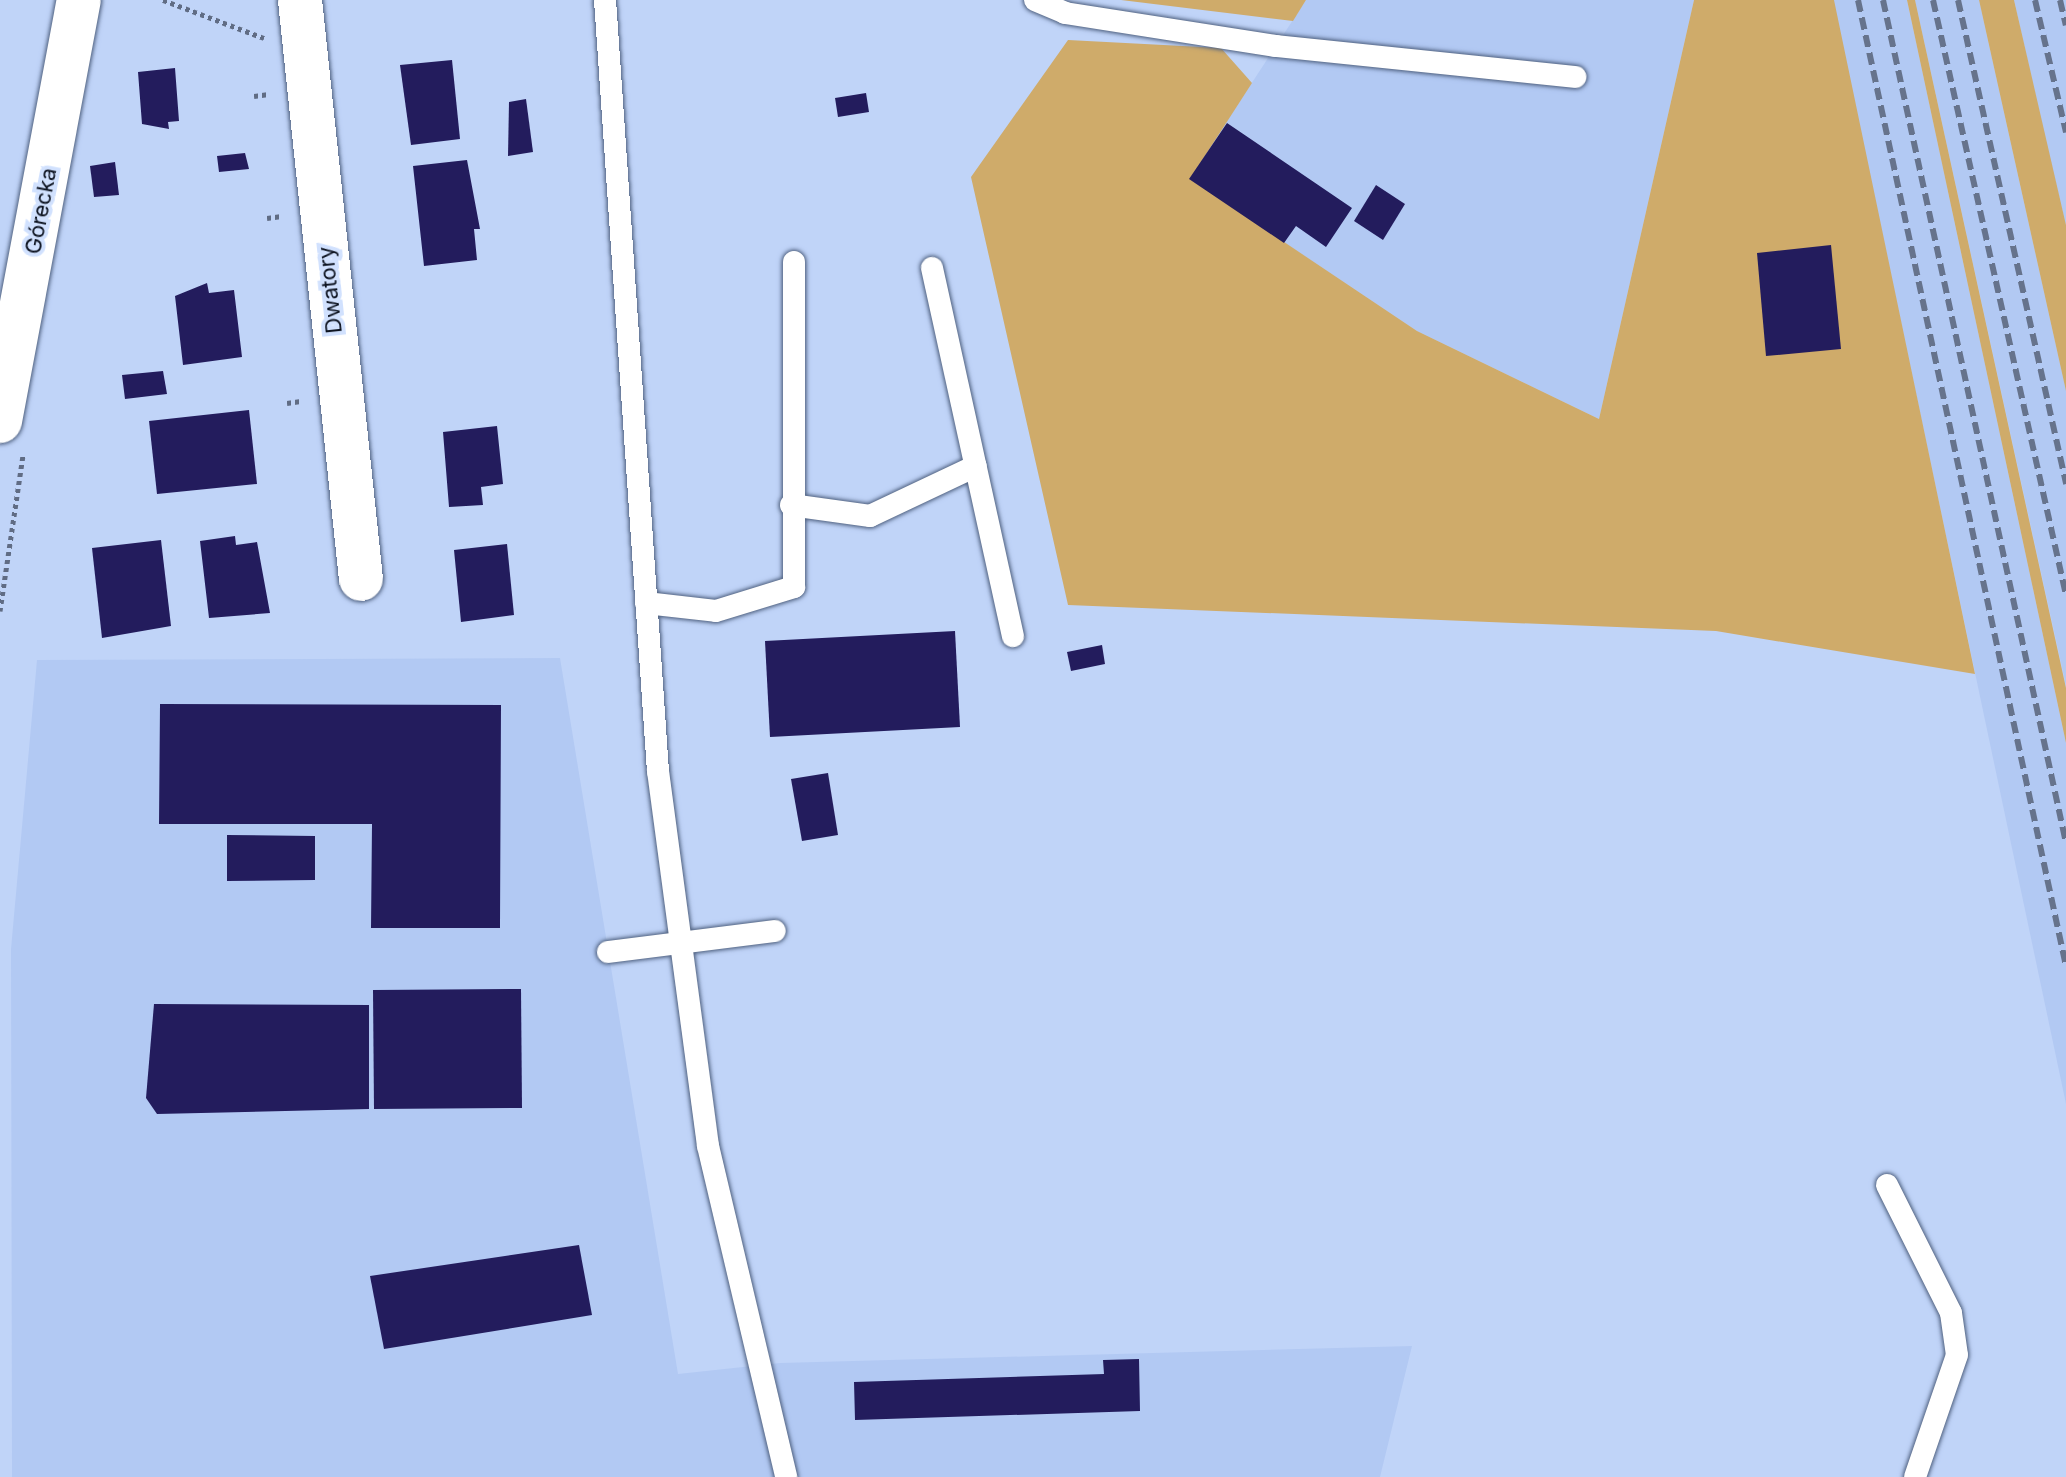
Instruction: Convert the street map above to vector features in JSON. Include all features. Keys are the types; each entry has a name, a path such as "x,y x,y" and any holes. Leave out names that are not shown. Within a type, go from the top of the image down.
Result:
{"street":[{"name":"Górecka","path":"0,421 79,0"},
{"name":"Dwatory","path":"300,0 361,579"}],"lane":[{"path":"605,0 646,603 682,945 708,1146 786,1477"},
{"path":"1035,0 1065,13 1276,46 1575,77"},
{"path":"646,603 716,611 794,587 791,505 794,262"},
{"path":"932,268 1013,636"},
{"path":"791,505 870,516 976,466"},
{"path":"608,952 775,931"},
{"path":"1887,1185 1951,1313 1957,1355 1915,1477"}],"shaded area":[{"path":"1121,0 1306,0 1293,21"},
{"path":"1306,0 1694,0 1599,419 1417,331 1189,179"},
{"path":"1694,0 1834,0 1975,674 1716,631 1068,605 971,177 1068,40 1221,48 1252,83 1190,179 1417,331 1599,419"},
{"path":"1833,0 1907,0 2066,743 2066,1104"},
{"path":"1907,0 1915,0 2066,688 2066,743"},
{"path":"1915,0 1979,0 2066,391 2066,686"},
{"path":"1979,0 2014,0 2066,225 2066,391"},
{"path":"2014,0 2066,0 2066,225 2048,151"},
{"path":"560,658 678,1374 780,1363 1412,1346 1380,1477 12,1477 11,949 37,660"}],"building":[{"path":"452,60 460,139 411,145 400,65"},
{"path":"175,68 179,121 168,122 169,129 142,124 138,72"},
{"path":"866,93 869,112 838,117 835,98"},
{"path":"526,99 533,152 508,156 509,102"},
{"path":"1227,123 1352,208 1326,247 1296,226 1284,243 1189,179"},
{"path":"245,153 249,169 219,172 217,156"},
{"path":"467,160 480,229 474,229 477,260 424,266 413,166"},
{"path":"115,162 119,195 94,197 90,166"},
{"path":"1376,185 1405,204 1383,240 1354,221"},
{"path":"1831,245 1841,349 1766,356 1757,253"},
{"path":"207,283 209,293 234,290 242,357 183,365 175,296"},
{"path":"163,371 167,394 125,399 122,375"},
{"path":"249,410 257,484 157,494 149,421"},
{"path":"497,426 503,484 481,487 483,505 449,507 443,432"},
{"path":"235,536 236,545 257,542 270,613 209,618 200,541"},
{"path":"161,540 171,626 102,638 92,548"},
{"path":"507,544 514,615 461,622 454,550"},
{"path":"955,631 960,727 770,737 765,641"},
{"path":"1102,645 1105,664 1071,671 1067,652"},
{"path":"160,704 501,705 500,928 371,928 372,824 159,824"},
{"path":"828,773 838,835 802,841 791,779"},
{"path":"227,835 315,836 315,880 227,881"},
{"path":"521,989 522,1108 374,1109 373,990"},
{"path":"154,1004 369,1005 369,1109 157,1114 146,1098"},
{"path":"579,1245 592,1315 384,1349 370,1276"},
{"path":"1139,1359 1140,1411 855,1420 854,1382 1104,1374 1103,1360"}],"railway":[{"path":"1858,0 2066,966"},
{"path":"1883,0 2066,843"},
{"path":"1933,0 2066,595"},
{"path":"1958,0 2066,484"},
{"path":"2035,0 2066,132"},
{"path":"2060,0 2066,25"}]}
